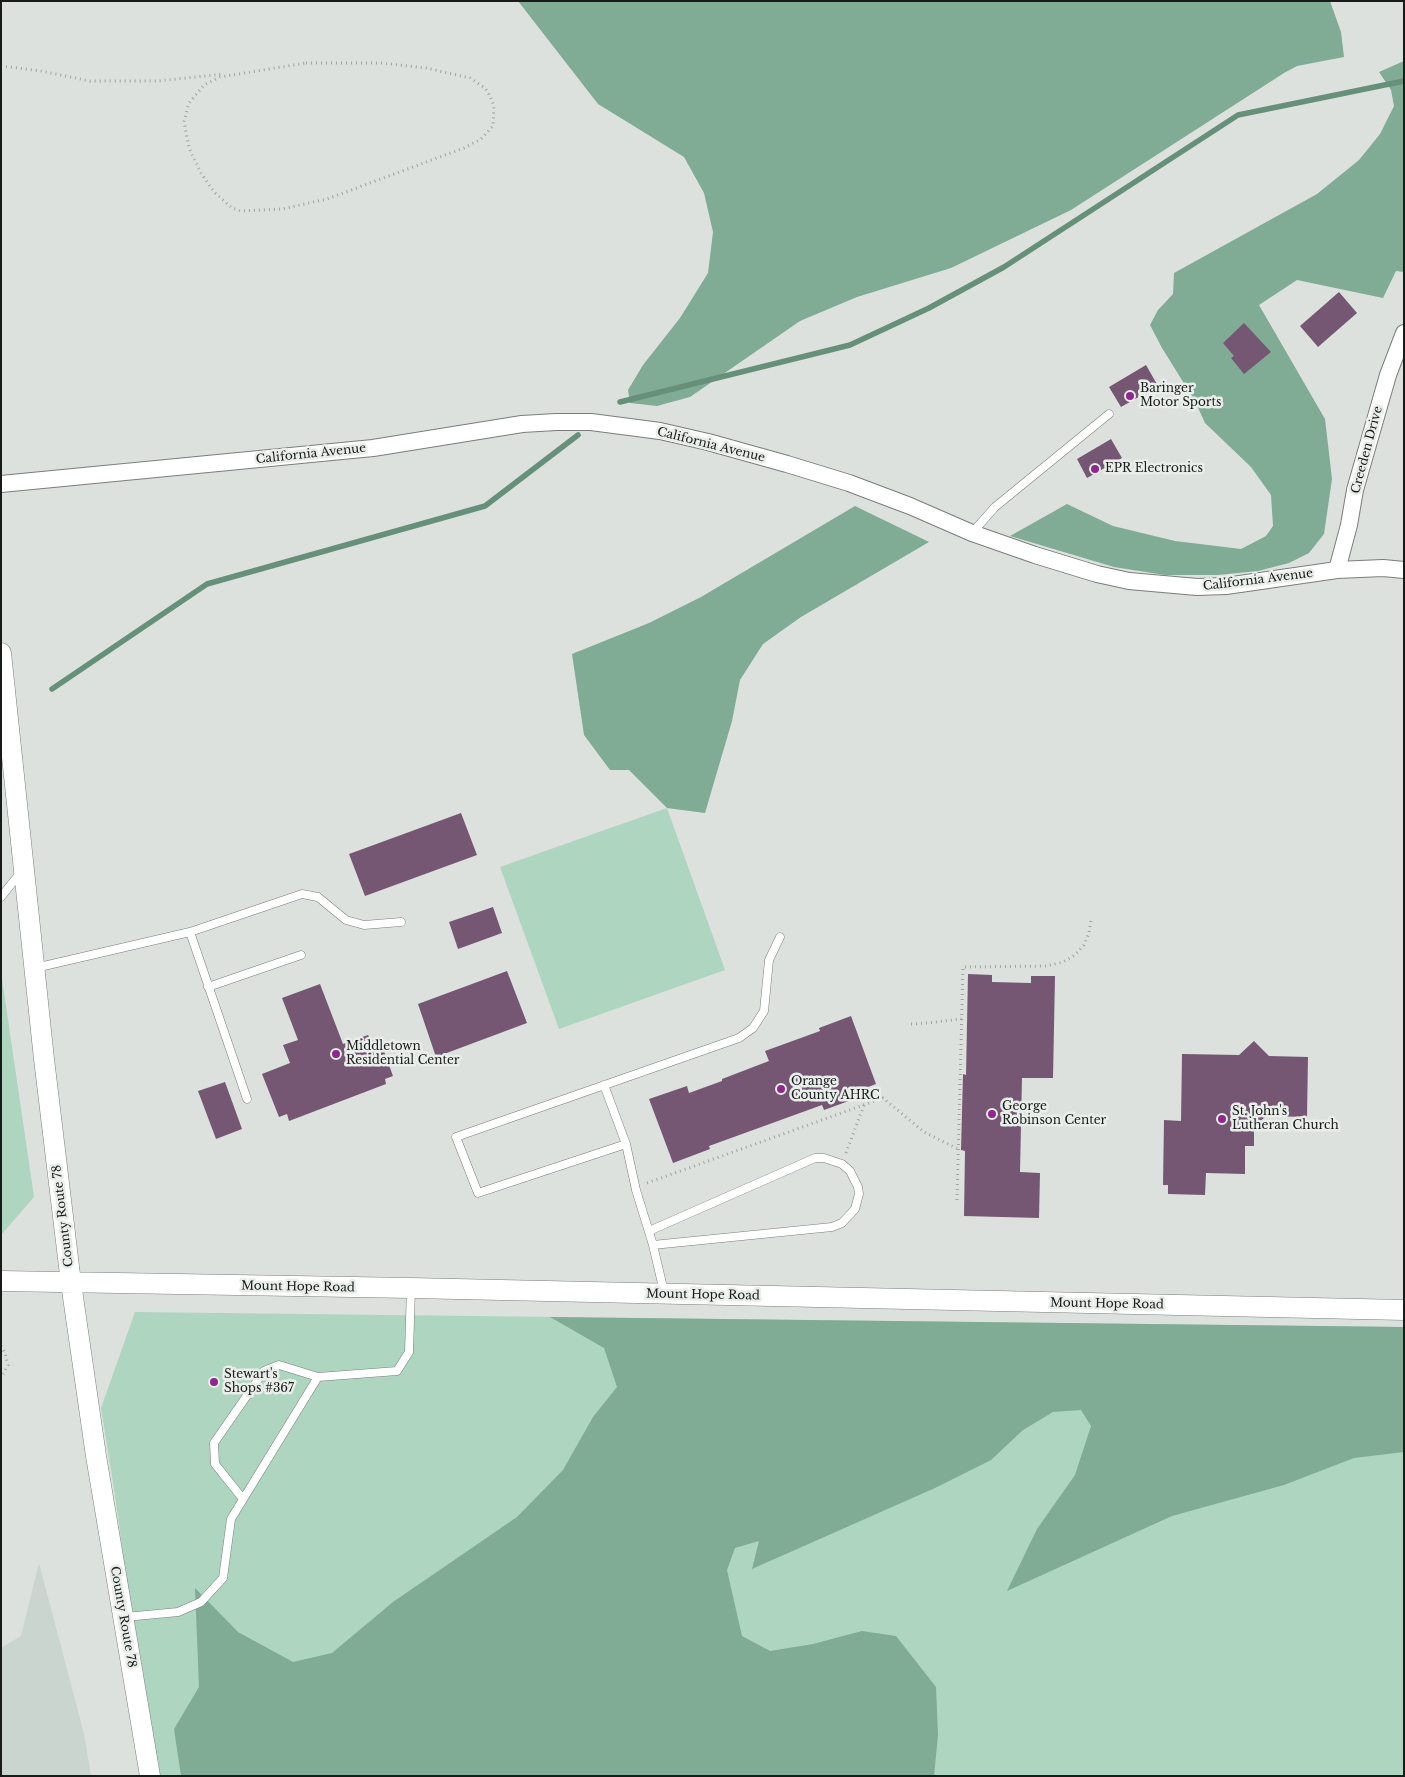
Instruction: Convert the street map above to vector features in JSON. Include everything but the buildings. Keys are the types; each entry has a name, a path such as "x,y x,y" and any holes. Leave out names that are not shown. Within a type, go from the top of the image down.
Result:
{"street":[{"name":"Creeden Drive","path":"1337,570 1349,525 1355,490 1388,375 1404,333"},
{"name":"California Avenue","path":"1,484 374,448 522,424 591,422 660,431 787,464 857,486 972,533 1035,556 1129,581 1197,587 1226,586 1337,570 1383,568 1404,570"},
{"name":"County Route 78","path":"1,653 72,1283 96,1456 150,1776"},
{"name":"Mount Hope Road","path":"1,1282 411,1288 1404,1310"}],"lane":[{"path":"972,533 995,507 1109,414"},
{"path":"1,896 24,869"},
{"path":"35,968 190,932 302,894 318,897 346,920 364,925 401,922"},
{"path":"190,932 247,1099"},
{"path":"626,1144 478,1193 456,1137 739,1038 753,1028 761,1017 765,1006 769,960 780,938"},
{"path":"208,987 301,955"},
{"path":"604,1085 626,1144 635,1187 653,1245 664,1294"},
{"path":"648,1231 815,1158 824,1158 842,1164 850,1171 854,1178 859,1194 855,1209 842,1223 824,1229 653,1245"},
{"path":"243,1499 215,1464 214,1443 264,1371 280,1365 318,1377 397,1370 410,1352 411,1288"},
{"path":"123,1617 178,1612 201,1602 224,1578 231,1519 318,1377"}],"path":[{"path":"1,66 41,71 90,82 158,81 212,74 229,74 306,63 381,63 426,68 470,78 479,83 490,96 494,106 495,118 493,126 485,135 464,148 327,199 282,209 241,210 232,208 221,200 201,173 190,148 184,122 186,109 204,85 229,74"},
{"path":"957,1200 963,967 1047,966 1062,962 1075,954 1084,945 1089,933 1091,920"},
{"path":"911,1024 927,1024 962,1018"},
{"path":"635,1187 883,1098 924,1132 958,1149"},
{"path":"842,1164 864,1105"},
{"path":"1,1346 5,1352 8,1365 1,1378"}],"shaded area":[{"path":"39,1563 84,1734 91,1776 1,1776 1,1648 21,1636"}],"green space":[{"path":"518,1 1330,1 1341,32 1344,57 1297,66 1071,210 951,268 857,297 800,321 690,397 657,406 630,403 628,390 643,365 680,318 708,273 713,232 704,193 684,157 598,104"},
{"path":"1404,61 1404,272 1396,271 1383,298 1297,280 1259,305 1325,419 1332,479 1324,534 1309,553 1289,563 1258,571 1218,575 1165,575 1114,567 1010,536 1067,504 1113,526 1175,541 1241,549 1266,536 1273,526 1271,495 1251,467 1205,423 1195,401 1150,325 1158,310 1173,294 1174,273 1317,194 1359,160 1380,134 1394,106 1391,90 1379,72"},
{"path":"855,506 929,542 801,617 763,644 740,680 732,721 705,813 667,808 629,770 610,770 584,735 572,654 649,623 701,597"},
{"path":"667,808 725,970 559,1029 500,867"},
{"path":"1,972 34,1197 1,1235"},
{"path":"135,1312 1404,1327 1404,1776 144,1776 130,1606 101,1408"},
{"path":"550,1317 1404,1327 1404,1452 1354,1458 1284,1485 1172,1516 1007,1591 1037,1529 1075,1475 1091,1426 1081,1410 1053,1412 1023,1430 991,1460 935,1488 752,1569 759,1541 735,1548 727,1570 742,1636 770,1651 813,1644 862,1631 896,1636 936,1687 938,1735 934,1776 181,1776 174,1729 199,1687 195,1588 238,1632 293,1662 332,1653 393,1602 517,1517 563,1470 593,1417 617,1387 604,1348"}],"waterway":[{"path":"620,402 850,345 929,308 1004,267 1238,115 1404,81"},
{"path":"52,689 207,584 485,506 578,435"}],"place":[{"name":"Baringer Motor Sports","path":"1130,396"},
{"name":"EPR Electronics","path":"1095,469"},
{"name":"Middletown Residential Center","path":"336,1054"},
{"name":"Orange County AHRC","path":"781,1089"},
{"name":"George Robinson Center","path":"992,1114"},
{"name":"St. John's Lutheran Church","path":"1222,1119"},
{"name":"Stewart's Shops #367","path":"214,1382"}]}
